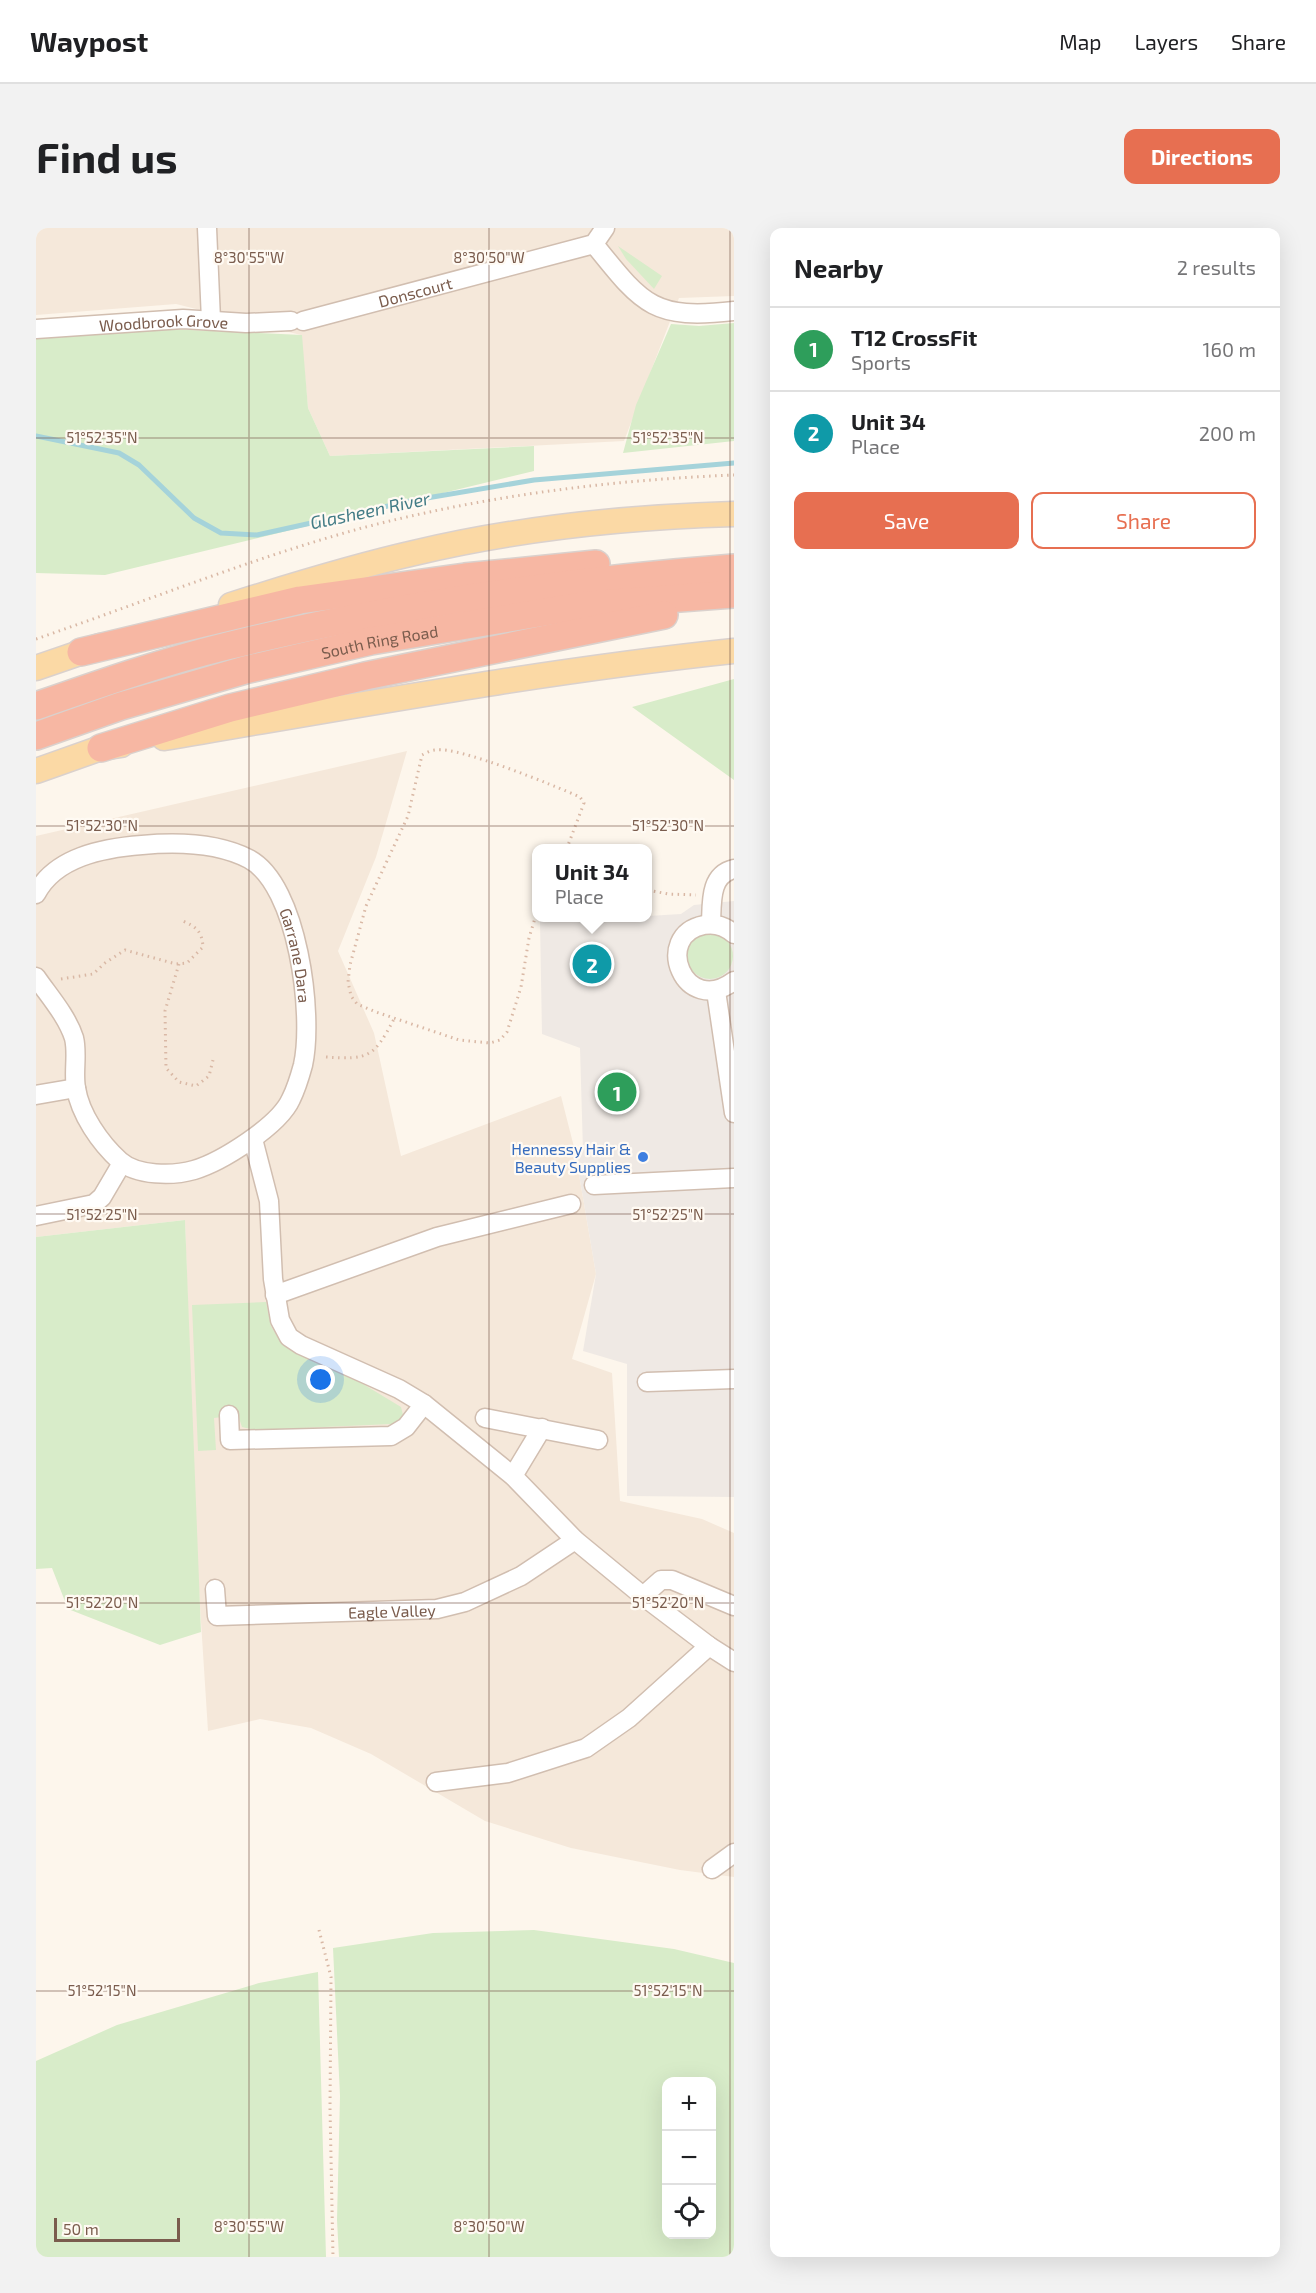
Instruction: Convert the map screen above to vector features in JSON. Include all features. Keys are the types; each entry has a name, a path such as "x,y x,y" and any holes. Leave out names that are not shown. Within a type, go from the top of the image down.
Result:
{"highway":[{"path":"81,652 300,600 465,577 642,559 734,562"},
{"name":"South Ring Road","path":"36,706 142,670 226,646 345,620 457,601 641,575 734,568"},
{"name":"South Ring Road","path":"36,736 121,706 245,670 371,641 587,605 734,594"},
{"path":"101,748 230,708 365,676 643,618 734,605"}],"main road":[{"path":"36,668 307,581 415,552 537,529 622,520 734,514"},
{"path":"36,771 101,748 639,661 734,651"}],"street":[{"path":"207,228 211,320"},
{"path":"605,228 594,244 616,271 650,304 669,312 685,315 734,311"},
{"name":"Donscourt","path":"297,321 594,244"},
{"name":"Woodbrook Grove","path":"36,329 164,320 246,323 297,321"},
{"name":"Garrane Dara","path":"36,894 46,878 61,866 84,856 120,847 165,844 214,848 250,859 261,869 280,894 292,923 304,999 305,1048 303,1065 286,1108 253,1139 207,1165 178,1173 139,1170 122,1163"},
{"path":"711,924 713,894 717,881 722,874 734,869"},
{"path":"734,934 722,926 700,925 690,930 683,939 678,949 677,960 686,980 694,987 716,991 734,981"},
{"path":"36,976 70,1029 75,1041 76,1088 94,1129 122,1163 102,1197 94,1204 36,1216"},
{"path":"716,991 734,1113"},
{"path":"36,1095 76,1088"},
{"path":"253,1139 269,1201 275,1295 280,1320 290,1337 302,1345 399,1389 424,1404 513,1476 575,1540 642,1596 734,1662"},
{"path":"594,1185 734,1179"},
{"path":"275,1295 437,1237 571,1204"},
{"path":"647,1383 734,1379"},
{"path":"229,1415 231,1440 391,1436 406,1427 424,1404"},
{"path":"485,1418 598,1440"},
{"path":"513,1476 542,1428"},
{"name":"Eagle Valley","path":"215,1589 217,1616 437,1609 465,1602 521,1576 575,1540"},
{"path":"642,1596 661,1580 672,1580 734,1606"},
{"path":"436,1782 508,1773 586,1748 629,1718 709,1646"},
{"path":"712,1869 734,1853"}],"path":[{"path":"36,639 362,528 450,509 600,484 734,475"},
{"path":"535,922 529,938 521,987 507,1032 500,1040 490,1043 459,1040 394,1019 357,1004 351,996 348,982 356,938 366,906 408,816 422,755 436,750 454,752 491,763 580,797 584,803 569,844"},
{"path":"652,891 668,894 713,894"},
{"path":"61,979 93,974 125,950 179,964 187,963 203,947 202,936 197,928 183,921"},
{"path":"179,964 165,1011 166,1068 179,1082 196,1086 209,1076 213,1060"},
{"path":"326,1057 362,1058 372,1053 383,1040 394,1019"},
{"path":"319,1930 330,1977 333,2257"}],"shaded area":[{"path":"36,228 734,228 734,296 679,298 624,441 330,456 308,408 301,335 176,304 36,315"},
{"path":"407,751 376,857 338,951 374,1033 401,1156 561,1096 575,1151 596,1274 572,1359 612,1373 620,1501 702,1519 734,1533 734,1877 680,1870 571,1848 485,1821 371,1754 311,1728 260,1719 208,1731 195,1528 185,1220 36,1237 36,836"},
{"path":"734,901 734,1497 627,1496 627,1364 583,1351 596,1274 575,1151 583,1151 580,1048 542,1034 540,922 652,922 652,916 681,914 694,905"}],"green space":[{"path":"618,246 662,276 654,289 626,259"},
{"path":"734,323 734,441 623,453 636,405 671,324 699,326"},
{"path":"169,329 302,335 308,408 330,456 534,446 534,471 105,575 36,573 36,339"},
{"path":"734,679 734,780 632,707"},
{"path":"710,933 726,940 733,956 726,972 710,979 694,972 687,956 694,940"},
{"path":"185,1220 201,1632 160,1645 68,1609 52,1568 36,1569 36,1237"},
{"path":"266,1302 271,1326 281,1343 308,1359 363,1384 401,1407 403,1415 400,1420 392,1424 255,1430 242,1427 238,1415 214,1418 216,1450 198,1451 192,1305"},
{"path":"534,1930 674,1949 734,1963 734,2257 339,2257 337,2220 340,2096 333,1948 433,1933"},
{"path":"318,1972 326,2257 36,2257 36,2061 117,2025 259,1983"}],"waterway":[{"name":"Glasheen River","path":"36,436 119,453 139,465 194,518 221,533 257,535 415,500 534,480 734,463"}],"place":[{"name":"Unit 34","path":"592,964"},
{"name":"T12 CrossFit","path":"617,1092"},
{"name":"Hennessy Hair & Beauty Supplies","path":"643,1157"}]}
